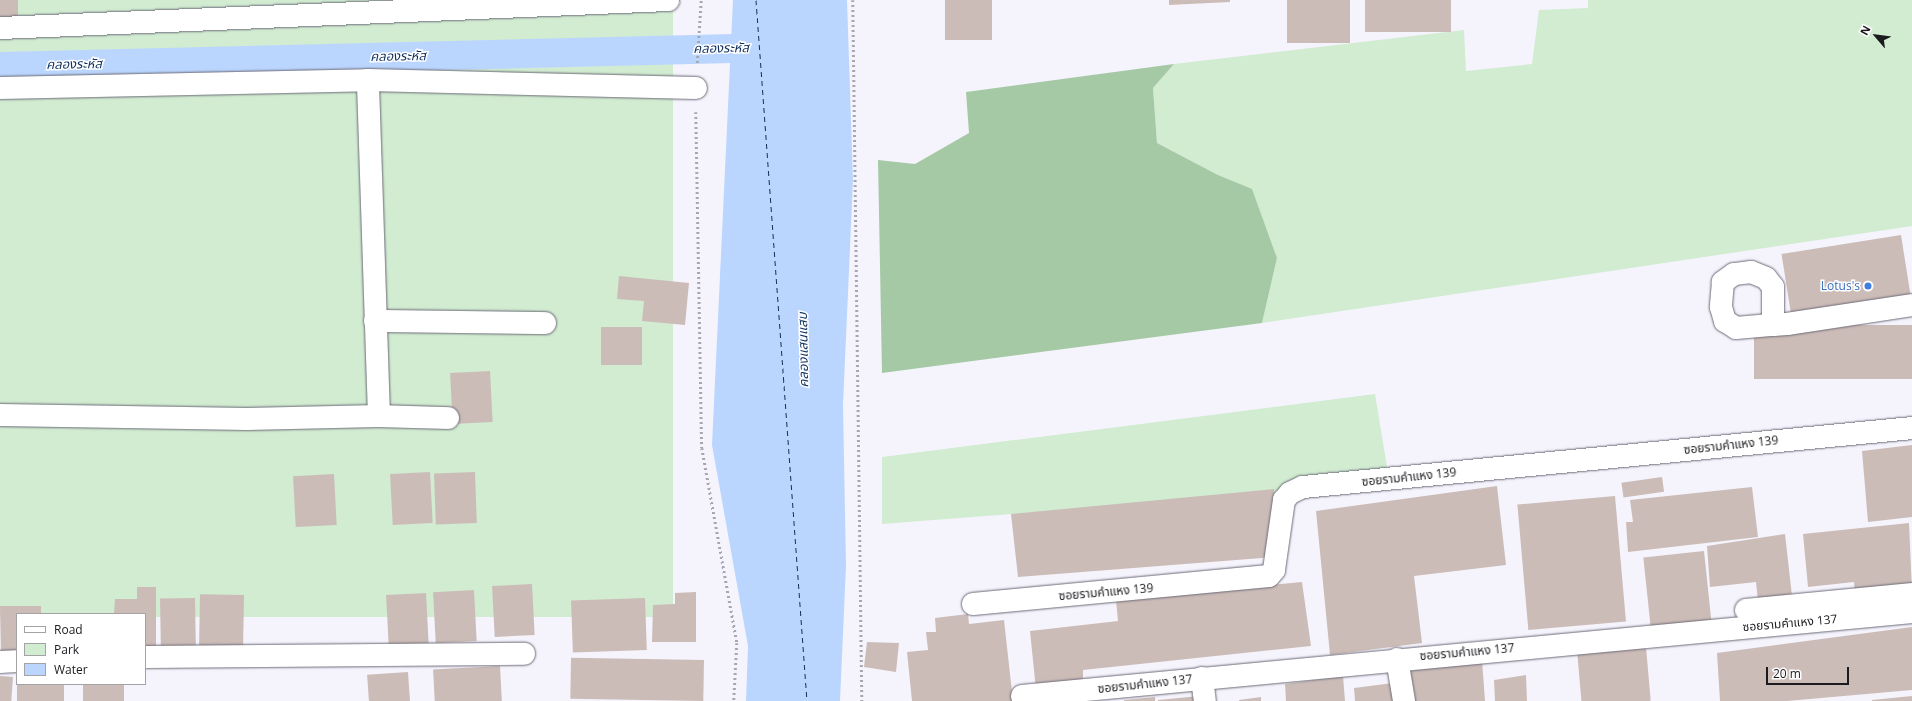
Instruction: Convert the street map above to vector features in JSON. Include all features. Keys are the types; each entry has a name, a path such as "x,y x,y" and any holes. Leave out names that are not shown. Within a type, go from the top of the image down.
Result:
{"street":[{"path":"0,28 668,0"},
{"path":"368,80 379,416"},
{"path":"0,88 368,80 696,87"},
{"path":"1773,325 1912,305"},
{"path":"375,321 545,323"},
{"path":"0,416 247,419 379,416 448,418"},
{"name":"ซอยรามคำแหง 139","path":"973,604 1269,576 1274,570 1284,500 1290,493 1303,487 1912,428"},
{"path":"1746,610 1912,594"},
{"name":"ซอยรามคำแหง 137","path":"1022,696 1092,695 1202,678 1912,612"},
{"path":"146,657 524,654"},
{"path":"1397,659 1404,701"},
{"path":"0,662 16,661"},
{"path":"1202,678 1205,701"}],"path":[{"path":"853,0 862,701"},
{"path":"701,1 696,87 702,448 737,643 734,701"}],"green space":[{"path":"0,0 673,0 673,617 146,617 146,613 16,613 16,617 0,617"},
{"path":"1588,0 1912,0 1912,226 1262,323 1277,258 1252,190 1218,175 1157,143 1153,88 1174,64 1464,30 1466,71 1532,64 1539,10 1588,8"},
{"path":"1174,64 1153,88 1157,143 1218,175 1252,189 1277,258 1262,323 882,373 878,160 915,164 969,133 966,92"},
{"path":"1375,394 1390,485 882,524 882,457"}],"water":[{"name":"คลองแสนแสบ","path":"733,0 847,0 853,180 843,405 846,566 840,701 746,701 748,646 712,445"}],"building":[{"path":"0,0 18,0 18,17 0,17"},
{"path":"945,0 992,0 992,40 945,40"},
{"path":"1169,0 1230,0 1230,2 1169,5"},
{"path":"1287,0 1350,0 1350,43 1287,43"},
{"path":"1365,0 1451,0 1451,32 1365,32"},
{"path":"1901,235 1911,295 1791,314 1781,254"},
{"path":"619,276 689,283 685,325 642,321 644,301 617,299"},
{"path":"1754,325 1912,325 1912,379 1754,379"},
{"path":"601,327 642,327 642,365 601,365"},
{"path":"490,371 493,422 453,424 450,373"},
{"path":"1912,445 1912,517 1868,522 1862,451"},
{"path":"430,472 433,523 393,525 390,474"},
{"path":"475,472 477,523 436,524 434,473"},
{"path":"334,474 337,525 296,527 293,476"},
{"path":"1662,477 1664,492 1623,498 1621,483"},
{"path":"1497,486 1506,565 1414,576 1422,643 1330,655 1316,511"},
{"path":"1752,487 1758,537 1628,552 1626,522 1633,522 1630,500"},
{"path":"1274,489 1275,532 1268,556 1262,558 1018,577 1011,514"},
{"path":"1615,496 1626,622 1528,630 1517,505"},
{"path":"1909,523 1912,591 1855,595 1854,582 1808,587 1803,534"},
{"path":"1785,534 1792,596 1758,601 1756,582 1710,587 1707,546"},
{"path":"1704,551 1712,623 1651,629 1643,557"},
{"path":"1302,582 1311,646 1083,670 1083,686 1036,690 1030,631 1118,621 1116,600"},
{"path":"532,584 535,635 495,637 492,586"},
{"path":"137,587 156,587 156,654 146,654 146,613 114,613 115,599 137,599"},
{"path":"474,590 477,641 436,643 433,592"},
{"path":"696,592 696,642 652,642 653,605 675,604 675,593"},
{"path":"426,593 429,643 389,645 386,595"},
{"path":"200,594 244,595 243,652 199,651"},
{"path":"195,598 196,652 161,653 160,599"},
{"path":"645,598 647,650 573,653 571,601"},
{"path":"0,606 41,606 41,613 16,613 16,655 1,655"},
{"path":"968,614 969,624 1004,620 1013,701 912,701 907,652 928,650 926,632 936,632 935,618"},
{"path":"1912,627 1912,690 1787,701 1720,701 1717,653"},
{"path":"867,642 899,643 896,672 864,667"},
{"path":"1646,647 1651,701 1581,701 1577,653"},
{"path":"571,658 704,660 703,701 570,699"},
{"path":"1482,660 1485,701 1412,701 1409,669"},
{"path":"500,666 502,701 435,701 433,670"},
{"path":"408,672 410,701 369,701 367,675"},
{"path":"1526,675 1527,701 1495,701 1494,680"},
{"path":"0,676 13,677 11,701 0,701"},
{"path":"1343,676 1345,701 1286,701 1285,684"},
{"path":"1393,683 1394,701 1355,701 1354,688"},
{"path":"17,685 64,685 64,701 17,701"},
{"path":"83,685 124,685 124,701 83,701"},
{"path":"1200,696 1200,701 1158,701 1158,700"},
{"path":"1912,696 1912,701 1872,701 1872,700"},
{"path":"1155,697 1155,701 1124,701 1124,700"},
{"path":"1261,697 1261,701 1239,701 1239,700"}],"waterway":[{"name":"คลองระหัส","path":"0,66 770,47"}],"ferry route":[{"path":"756,0 807,701"}],"place":[{"name":"Lotus's","path":"1868,286"}]}
